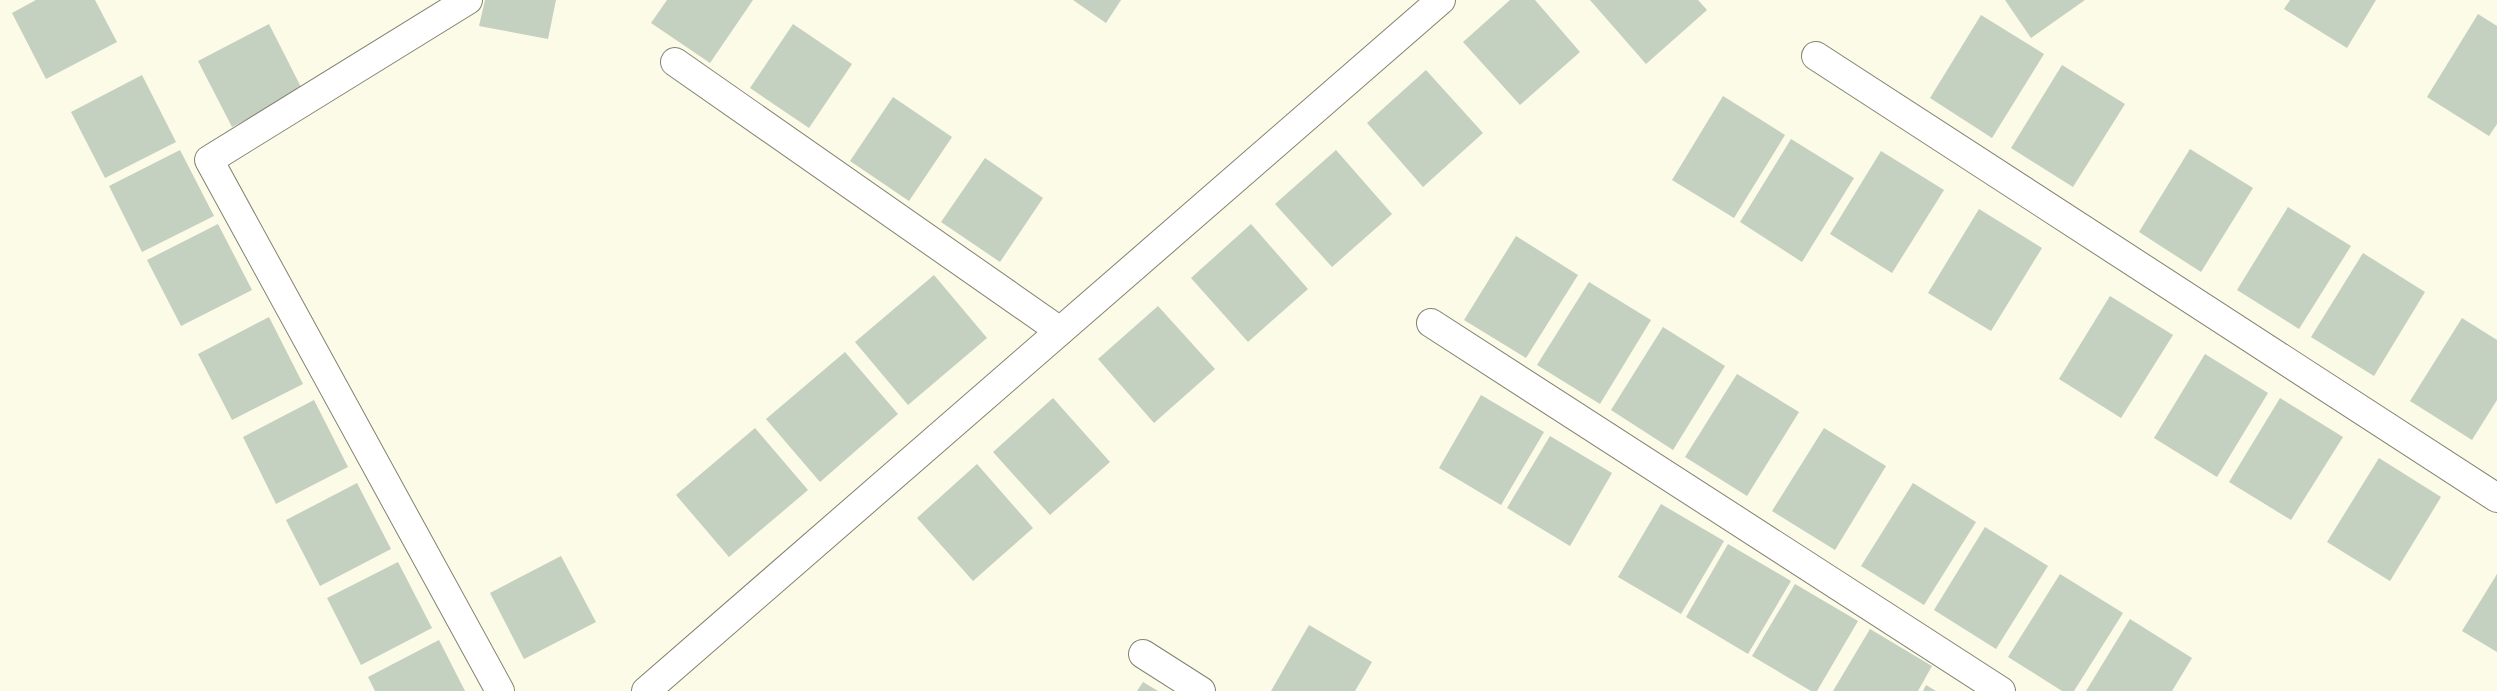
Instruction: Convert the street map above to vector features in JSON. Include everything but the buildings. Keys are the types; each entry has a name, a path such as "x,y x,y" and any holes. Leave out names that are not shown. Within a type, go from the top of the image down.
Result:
{"street":[{"path":"468,0 209,160 500,691"},
{"path":"646,691 1440,0"},
{"path":"1816,56 2497,498"},
{"path":"674,62 1060,331"},
{"path":"1431,323 2002,691"},
{"path":"1143,654 1200,691"}]}
